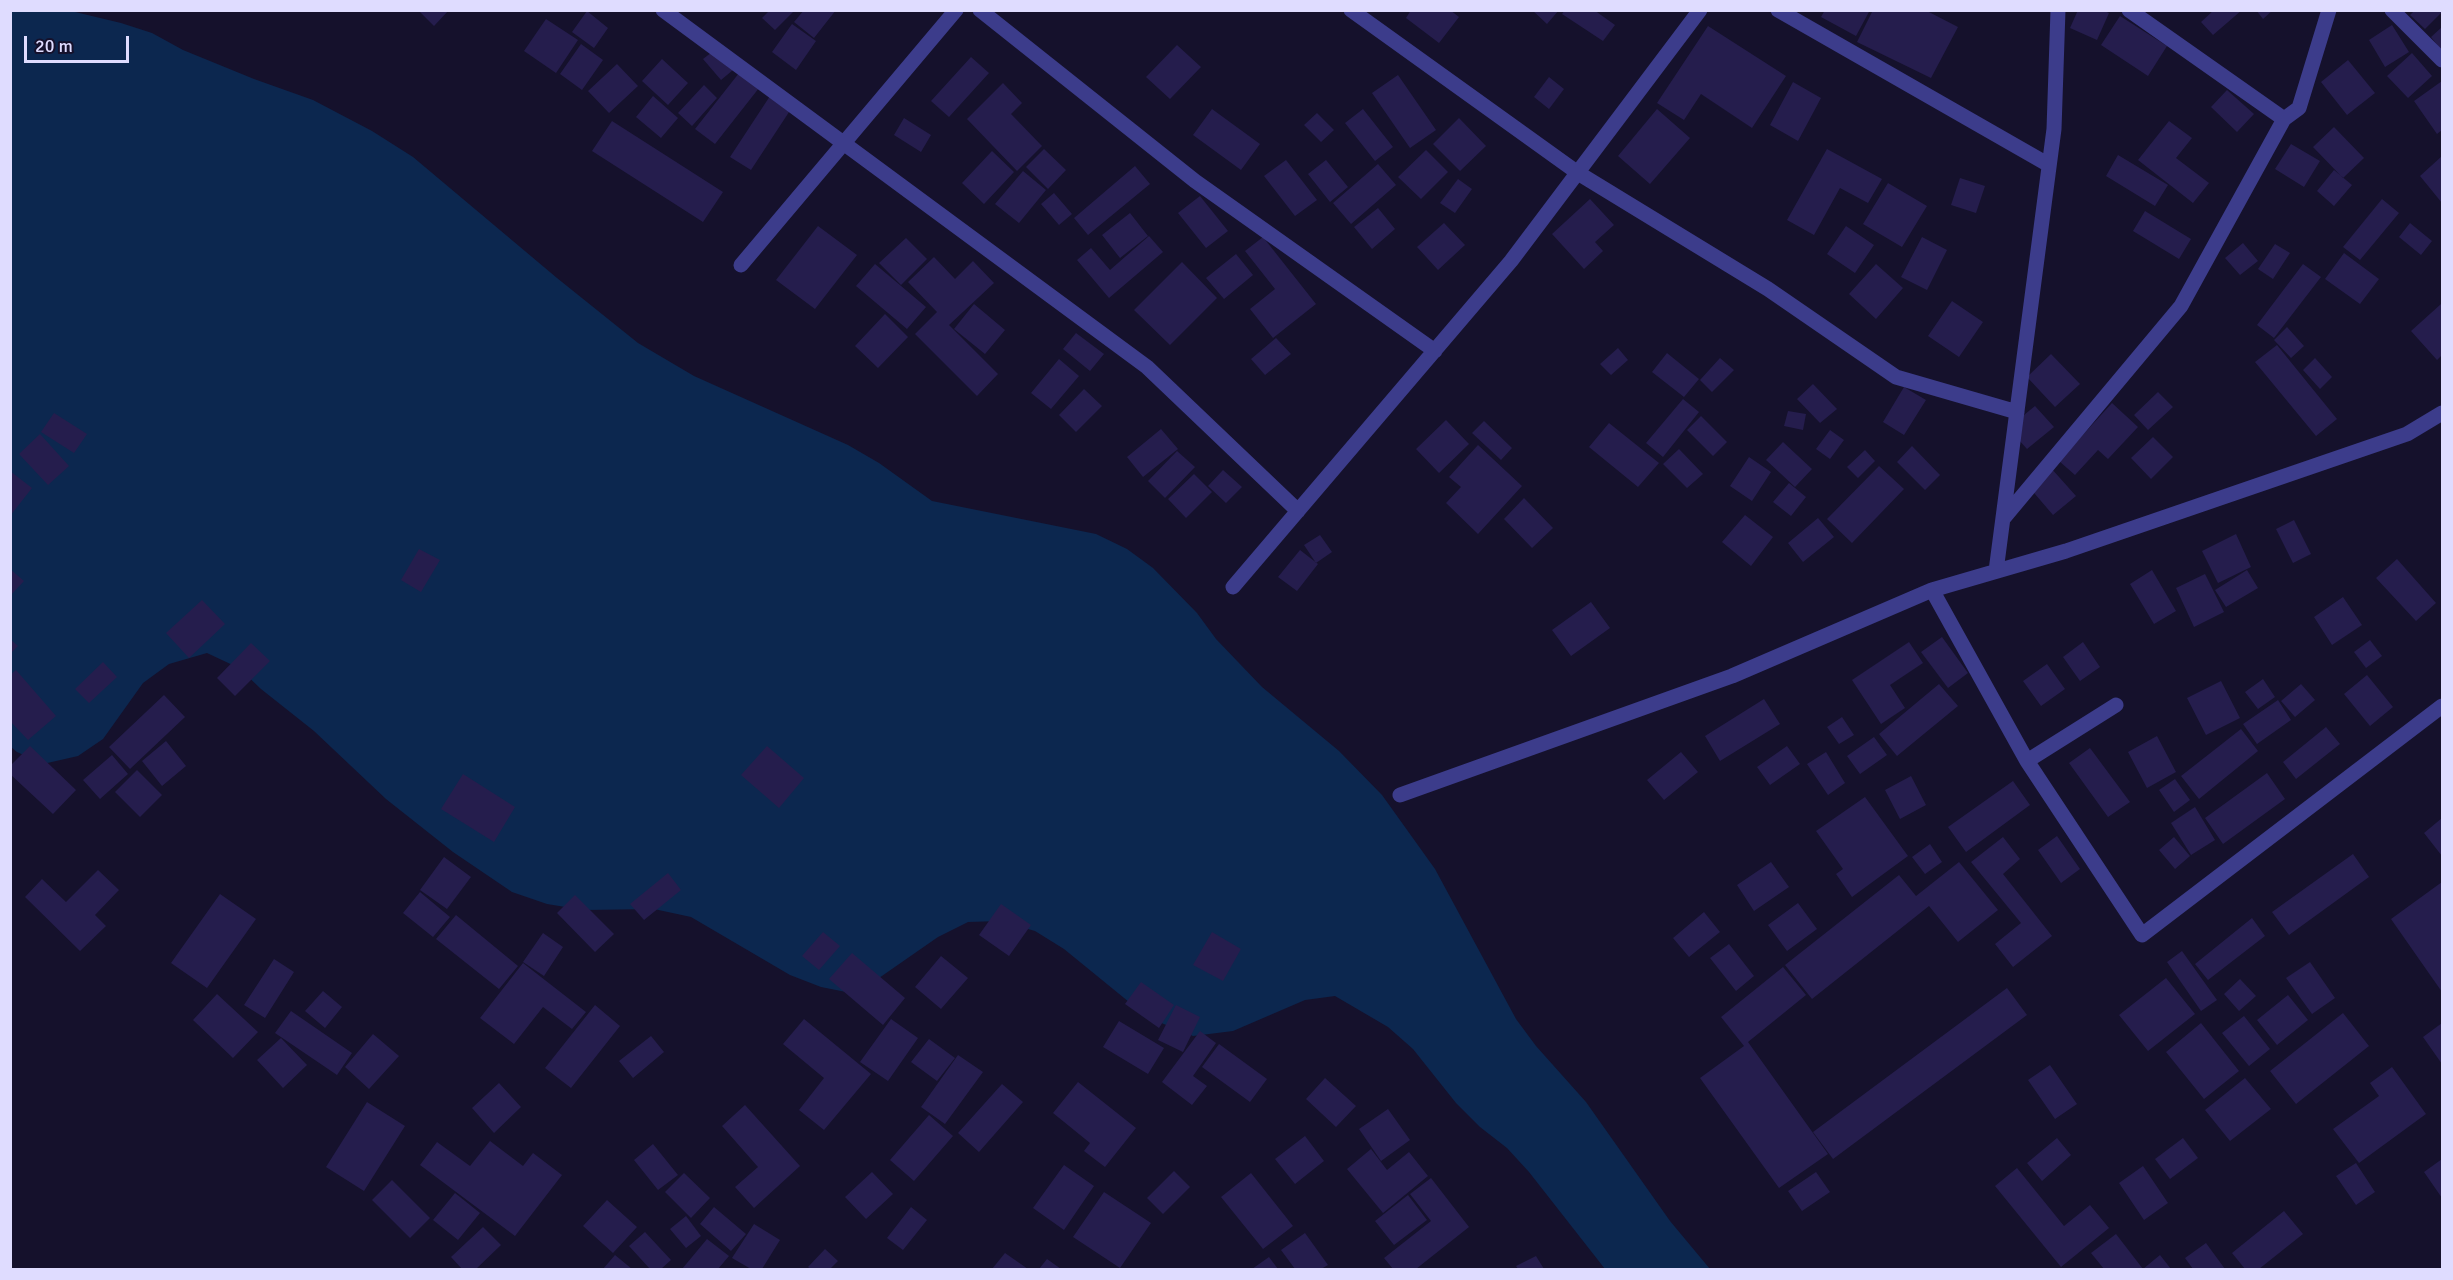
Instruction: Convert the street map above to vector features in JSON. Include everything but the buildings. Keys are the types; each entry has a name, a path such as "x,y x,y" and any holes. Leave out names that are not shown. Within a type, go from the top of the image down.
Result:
{"street":[{"path":"663,10 1147,367 1298,511"},
{"path":"741,265 956,10"},
{"path":"980,10 1195,181 1435,351"},
{"path":"1351,10 1578,172 1768,289 1896,377 2017,412"},
{"path":"1233,587 1511,261 1700,10"},
{"path":"1778,10 2049,165"},
{"path":"1996,571 2054,129 2058,10"},
{"path":"2129,10 2284,119"},
{"path":"2003,519 2181,306 2284,119 2299,108 2329,10"},
{"path":"2392,10 2442,60"},
{"path":"1400,795 1732,676 1932,590 2066,551 2407,434 2442,413"},
{"path":"1932,590 2027,761 2142,935 2442,705"},
{"path":"2027,761 2116,705"}],"water":[{"path":"11,11 71,11 121,23 152,33 183,50 254,79 313,100 372,131 413,157 638,343 694,376 848,445 879,463 932,501 1096,534 1127,549 1153,568 1197,613 1216,639 1262,687 1339,751 1382,795 1435,869 1516,1019 1536,1046 1586,1102 1670,1221 1710,1269 1605,1269 1529,1172 1507,1148 1480,1127 1456,1103 1413,1049 1388,1027 1335,996 1305,1000 1233,1031 1193,1036 1159,1022 1129,1002 1064,949 1035,931 1000,921 968,922 938,937 879,978 851,993 821,987 790,975 691,917 654,909 584,910 547,904 512,892 453,852 386,799 314,731 261,689 239,668 207,653 169,664 143,683 103,739 78,756 43,764 17,752 11,747"}]}
